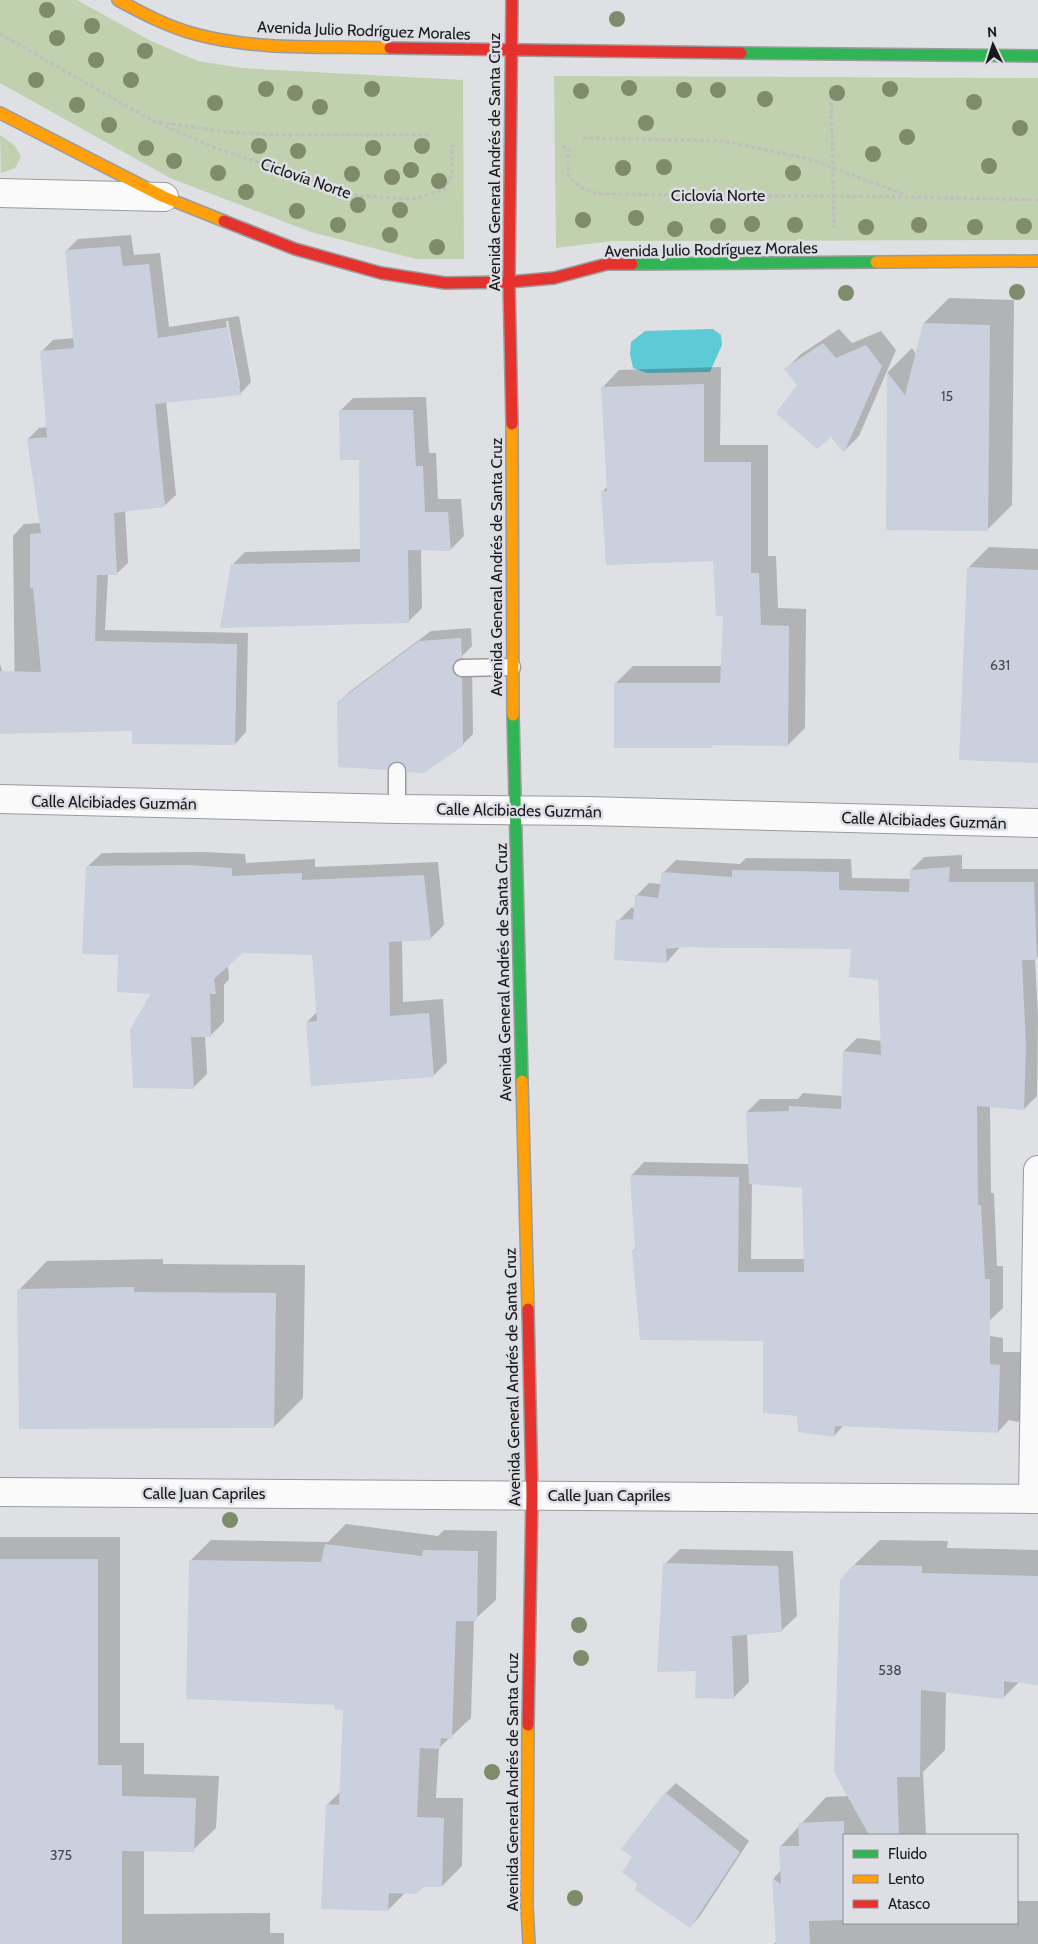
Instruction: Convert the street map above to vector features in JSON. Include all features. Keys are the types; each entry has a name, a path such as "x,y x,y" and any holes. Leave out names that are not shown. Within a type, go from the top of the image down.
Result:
{"main road":[{"name":"Avenida Julio Rodríguez Morales","path":"118,0 143,14 195,34 253,44 511,50 1038,56"},
{"name":"Avenida General Andrés de Santa Cruz","path":"512,0 509,282 512,344 512,667 532,1495 528,1686 528,1944"},
{"name":"Avenida Julio Rodríguez Morales","path":"0,113 164,197 295,249 381,273 445,283 509,282 554,278 607,264 1038,261"}],"street":[{"path":"0,193 164,197"},
{"name":"Calle Alcibiades Guzmán","path":"0,799 397,809 515,809 1038,823"},
{"path":"1035,1499 1038,1170"},
{"name":"Calle Juan Capriles","path":"0,1492 1035,1499"}],"lane":[{"path":"462,668 512,667"},
{"path":"397,771 397,809"}],"path":[{"name":"Ciclovía Norte","path":"0,34 153,121 221,150 358,196 414,199 445,189 452,174 452,146 457,146"},
{"path":"831,87 834,232"},
{"name":"Ciclovía Norte","path":"153,121 227,132 278,135 429,135"},
{"name":"Ciclovía Norte","path":"583,138 724,141 832,166 909,197"},
{"name":"Ciclovía Norte","path":"562,147 568,147 568,176 582,188 599,194 1038,200"}],"green space":[{"path":"0,0 77,0 151,41 198,61 242,68 463,80 464,259 416,259 311,232 170,178 0,83"},
{"path":"554,76 1038,78 1038,240 614,241 556,248"},
{"path":"0,135 15,146 21,157 15,168 1,173"}],"water":[{"path":"713,329 721,335 722,345 710,372 647,373 633,368 630,354 631,342 645,331"}],"building":[{"path":"120,246 123,266 149,264 158,338 228,327 241,395 155,404 165,507 114,513 117,575 97,575 95,641 237,644 235,745 132,744 132,731 0,734 0,671 41,672 33,588 30,588 30,534 41,533 27,439 47,437 40,351 74,348 65,250"},
{"path":"923,323 990,325 988,531 886,530 887,372 905,395"},
{"path":"823,343 836,358 866,345 882,366 844,453 831,437 817,449 776,413 797,385 784,369"},
{"path":"704,384 704,462 751,462 751,573 759,573 761,625 789,626 788,746 712,745 712,748 614,748 614,683 720,683 723,616 716,616 713,561 606,565 601,491 607,491 601,387"},
{"path":"339,410 413,410 416,466 423,466 425,512 448,512 451,551 408,550 409,623 220,628 231,564 360,562 359,460 340,460"},
{"path":"967,567 1038,570 1038,763 959,760"},
{"path":"461,638 462,658 456,660 452,668 454,674 462,678 463,746 424,773 407,772 405,766 397,761 392,763 387,770 338,767 337,702 419,641"},
{"path":"190,865 232,868 232,876 302,873 302,880 424,875 431,940 389,942 390,1016 429,1013 434,1077 311,1086 306,1022 317,1021 312,955 243,953 214,979 216,994 210,994 211,1037 191,1037 194,1089 133,1088 130,1030 150,994 117,992 118,955 82,954 86,866"},
{"path":"950,867 949,882 1034,882 1037,960 1022,960 1026,1047 1024,1110 977,1106 978,1205 981,1205 985,1279 990,1279 990,1364 1000,1365 998,1433 835,1426 834,1437 798,1432 797,1416 763,1413 763,1341 640,1340 632,1250 635,1250 630,1175 739,1177 738,1272 804,1272 802,1188 749,1184 746,1112 789,1111 789,1106 841,1109 843,1051 881,1055 878,980 849,977 851,949 687,947 666,949 667,963 614,960 616,920 633,919 635,895 658,898 662,872 732,877 732,870 839,872 839,890 909,892 910,870"},
{"path":"134,1287 134,1292 276,1293 274,1428 19,1429 17,1289"},
{"path":"325,1544 422,1556 423,1550 478,1551 477,1621 456,1621 452,1739 441,1738 440,1749 420,1748 417,1817 444,1818 442,1887 424,1887 416,1894 389,1893 388,1911 321,1909 326,1804 339,1805 343,1710 334,1709 335,1705 186,1699 189,1560 321,1562"},
{"path":"0,1559 98,1559 98,1765 122,1765 122,1796 196,1798 194,1852 122,1851 122,1944 0,1944"},
{"path":"663,1563 778,1566 782,1632 732,1636 734,1699 695,1698 696,1671 657,1672"},
{"path":"853,1565 922,1566 922,1573 1038,1576 1038,1685 1004,1681 1004,1699 921,1690 920,1777 897,1777 899,1834 868,1834 834,1772 840,1580"},
{"path":"665,1792 740,1852 690,1928 635,1890 637,1884 622,1872 632,1857 621,1849"},
{"path":"844,1821 843,1920 809,1921 810,1944 776,1944 772,1878 781,1884 779,1846 799,1846 798,1823"}],"traffic: fast":[{"path":"741,53 1038,56"},
{"path":"632,264 876,262"},
{"path":"513,715 522,1081"}],"traffic: slow":[{"path":"118,0 175,28 219,39 292,47 390,48"},
{"path":"0,113 164,197 224,221"},
{"path":"876,262 1038,261"},
{"path":"512,424 513,715"},
{"path":"522,1081 528,1309"},
{"path":"528,1725 527,1907 529,1944"}],"traffic: jam":[{"path":"512,0 509,282 512,424"},
{"path":"390,48 741,53"},
{"path":"224,221 295,249 381,273 445,283 509,282 554,278 607,264 632,264"},
{"path":"528,1309 532,1495 528,1725"}]}
